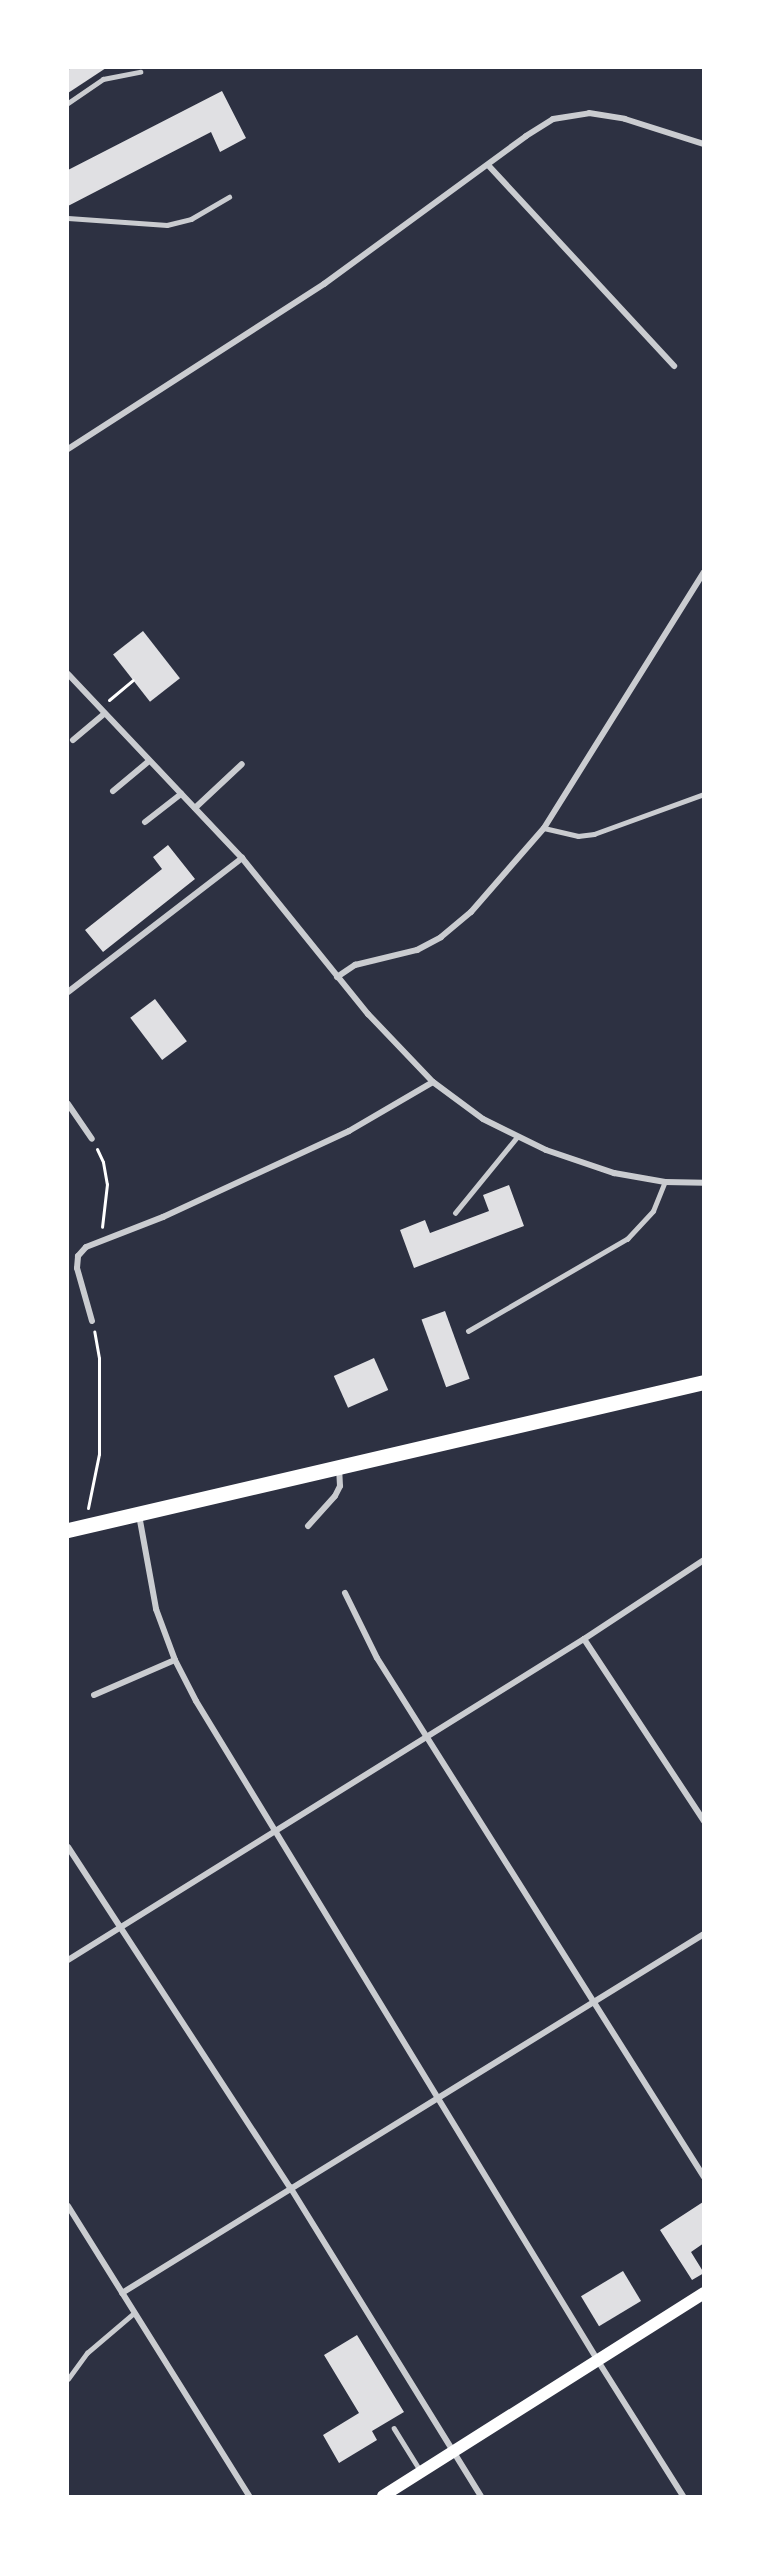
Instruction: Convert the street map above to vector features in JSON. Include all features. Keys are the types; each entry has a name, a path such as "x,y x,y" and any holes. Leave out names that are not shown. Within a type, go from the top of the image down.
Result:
{"highway":[{"path":"68,1530 704,1382"}],"main road":[{"path":"383,2496 704,2293"}],"street":[{"path":"68,449 324,284 553,119 589,113 625,119 704,144"},
{"path":"488,165 674,366"},
{"path":"337,977 355,965 417,950 441,937 471,912 544,828 704,572"},
{"path":"68,674 242,858 337,977 394,1043 433,1082 483,1119 546,1150 614,1173 665,1182 704,1183"},
{"path":"73,740 104,714"},
{"path":"113,791 149,761"},
{"path":"195,808 242,764"},
{"path":"145,822 181,794"},
{"path":"68,992 242,858"},
{"path":"92,1321 78,1268 78,1256 86,1247 163,1217 349,1131 433,1082"},
{"path":"68,1104 92,1139"},
{"path":"308,1526 335,1496 340,1486 339,1468"},
{"path":"139,1514 156,1609 175,1660 196,1701 598,2361 683,2496"},
{"path":"68,1960 584,1639 704,1560"},
{"path":"345,1593 378,1658 704,2177"},
{"path":"584,1639 704,1821"},
{"path":"94,1695 175,1660"},
{"path":"68,1847 290,2187 481,2496"},
{"path":"122,2293 290,2187 704,1934"},
{"path":"68,2206 249,2496"}],"lane":[{"path":"68,103 103,79 140,72"},
{"path":"68,218 167,225 191,219 229,197"},
{"path":"544,828 578,836 594,834 704,794"},
{"path":"455,1213 517,1137"},
{"path":"468,1331 627,1239 653,1211 665,1182"},
{"path":"68,2379 87,2353 134,2313"},
{"path":"394,2428 422,2472"}],"path":[{"path":"99,708 133,680"},
{"path":"92,1139 103,1162 107,1184 100,1241"},
{"path":"91,1525 87,1503 98,1470 99,1454 99,1358 92,1321"}],"building":[{"path":"71,68 106,68 68,93 68,70"},
{"path":"222,91 246,138 220,152 211,132 68,206 68,170"},
{"path":"143,631 180,678 150,702 113,654"},
{"path":"168,845 195,879 103,952 85,930 162,869 153,857"},
{"path":"155,999 187,1041 162,1060 130,1018"},
{"path":"509,1185 524,1226 414,1268 400,1230 425,1220 430,1233 489,1211 483,1195"},
{"path":"445,1311 470,1379 446,1387 422,1320"},
{"path":"374,1358 388,1390 348,1408 334,1376"},
{"path":"703,2202 704,2243 691,2252 704,2273 692,2280 660,2230"},
{"path":"623,2271 641,2301 599,2326 581,2296"},
{"path":"357,2335 404,2412 372,2431 377,2440 339,2463 323,2435 359,2413 324,2355"}]}
